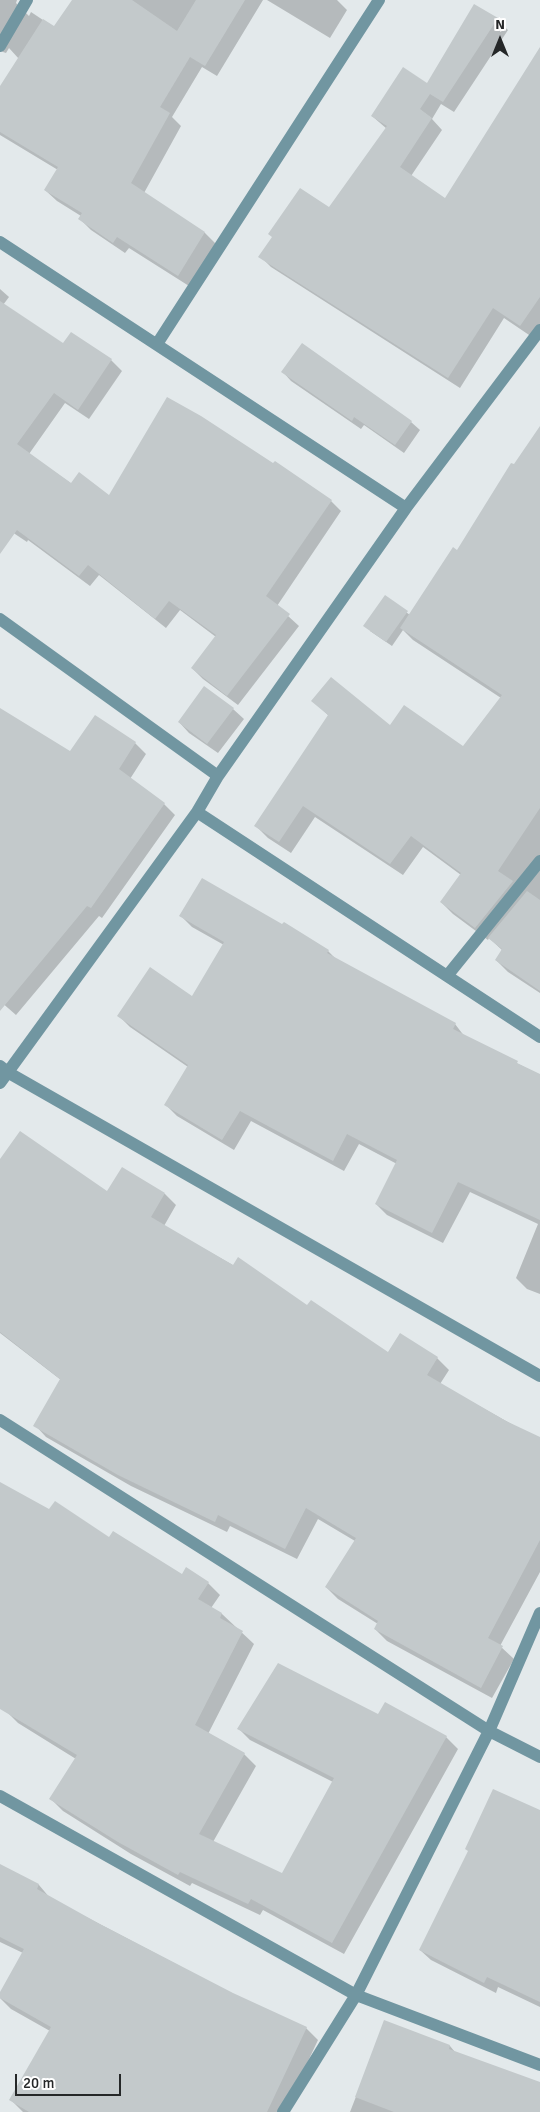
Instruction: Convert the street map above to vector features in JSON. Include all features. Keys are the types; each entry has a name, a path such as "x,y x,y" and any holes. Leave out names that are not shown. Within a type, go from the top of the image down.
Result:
{"street":[{"path":"0,46 27,0"},
{"path":"156,344 378,0"},
{"path":"0,242 406,508"},
{"path":"0,1083 4,1069 197,812 218,776 406,508 540,330"},
{"path":"0,619 218,776"},
{"path":"197,812 540,1036"},
{"path":"447,976 540,860"},
{"path":"4,1069 540,1376"},
{"path":"0,1420 489,1731 540,1757"},
{"path":"283,2112 356,1995 489,1731 540,1613"},
{"path":"0,1796 356,1995 540,2066"}],"building":[{"path":"72,0 132,0 177,31 196,0 245,0 205,66 190,57 160,107 170,113 131,183 205,232 178,276 117,237 113,243 78,219 82,213 44,190 58,167 0,132 0,86 43,19 54,26"},
{"path":"474,4 498,18 443,102 430,94 420,109 432,118 400,167 445,198 540,47 540,297 520,326 493,308 448,378 258,257 272,237 268,234 300,188 329,207 387,126 371,116 403,67 427,83"},
{"path":"0,301 63,343 71,332 112,359 78,410 54,393 17,444 71,483 79,472 109,495 167,397 201,416 273,463 275,461 332,500 266,596 290,614 227,696 191,668 216,635 169,601 155,619 88,565 79,576 17,530 0,554"},
{"path":"302,343 412,421 395,445 354,417 352,421 281,372"},
{"path":"540,426 540,808 498,871 513,881 475,928 440,902 461,873 411,836 390,864 303,806 279,842 254,826 328,715 311,701 331,677 390,725 404,705 463,746 502,695 400,628 453,547 457,550 511,463 514,464"},
{"path":"385,595 408,611 386,642 363,626"},
{"path":"204,686 234,708 207,744 178,722"},
{"path":"0,708 70,751 95,715 136,742 119,769 165,803 91,908 87,906 0,1011"},
{"path":"202,878 282,924 284,922 329,950 327,953 456,1023 453,1029 540,1074 540,1220 458,1182 432,1233 375,1204 397,1160 347,1134 333,1161 240,1111 222,1140 164,1105 188,1065 117,1016 150,967 192,996 224,942 179,916"},
{"path":"527,891 540,900 540,991 495,960 502,949 488,938"},
{"path":"20,1131 107,1191 122,1167 165,1193 151,1217 233,1265 238,1257 307,1305 311,1300 388,1352 400,1333 438,1357 427,1375 506,1421 540,1437 540,1540 488,1638 503,1646 481,1688 374,1629 378,1621 325,1587 356,1538 306,1508 285,1549 218,1515 215,1522 118,1475 33,1426 60,1379 0,1332 0,1159"},
{"path":"0,1482 49,1509 55,1501 109,1537 113,1531 182,1574 186,1567 209,1582 198,1599 222,1613 220,1618 243,1631 195,1725 245,1753 199,1834 282,1873 334,1778 237,1729 278,1663 378,1714 385,1702 447,1736 332,1943 251,1899 248,1904 180,1872 178,1875 118,1842 49,1799 77,1755 0,1709"},
{"path":"493,1789 540,1810 540,2002 487,1977 484,1983 419,1950 468,1851 465,1849"},
{"path":"0,1864 39,1884 37,1889 98,1923 233,1993 307,2027 267,2112 29,2112 9,2100 51,2027 0,1998 0,1992 24,1949 0,1937"},
{"path":"384,2020 450,2045 449,2049 540,2082 540,2112 394,2112 355,2097"}]}
